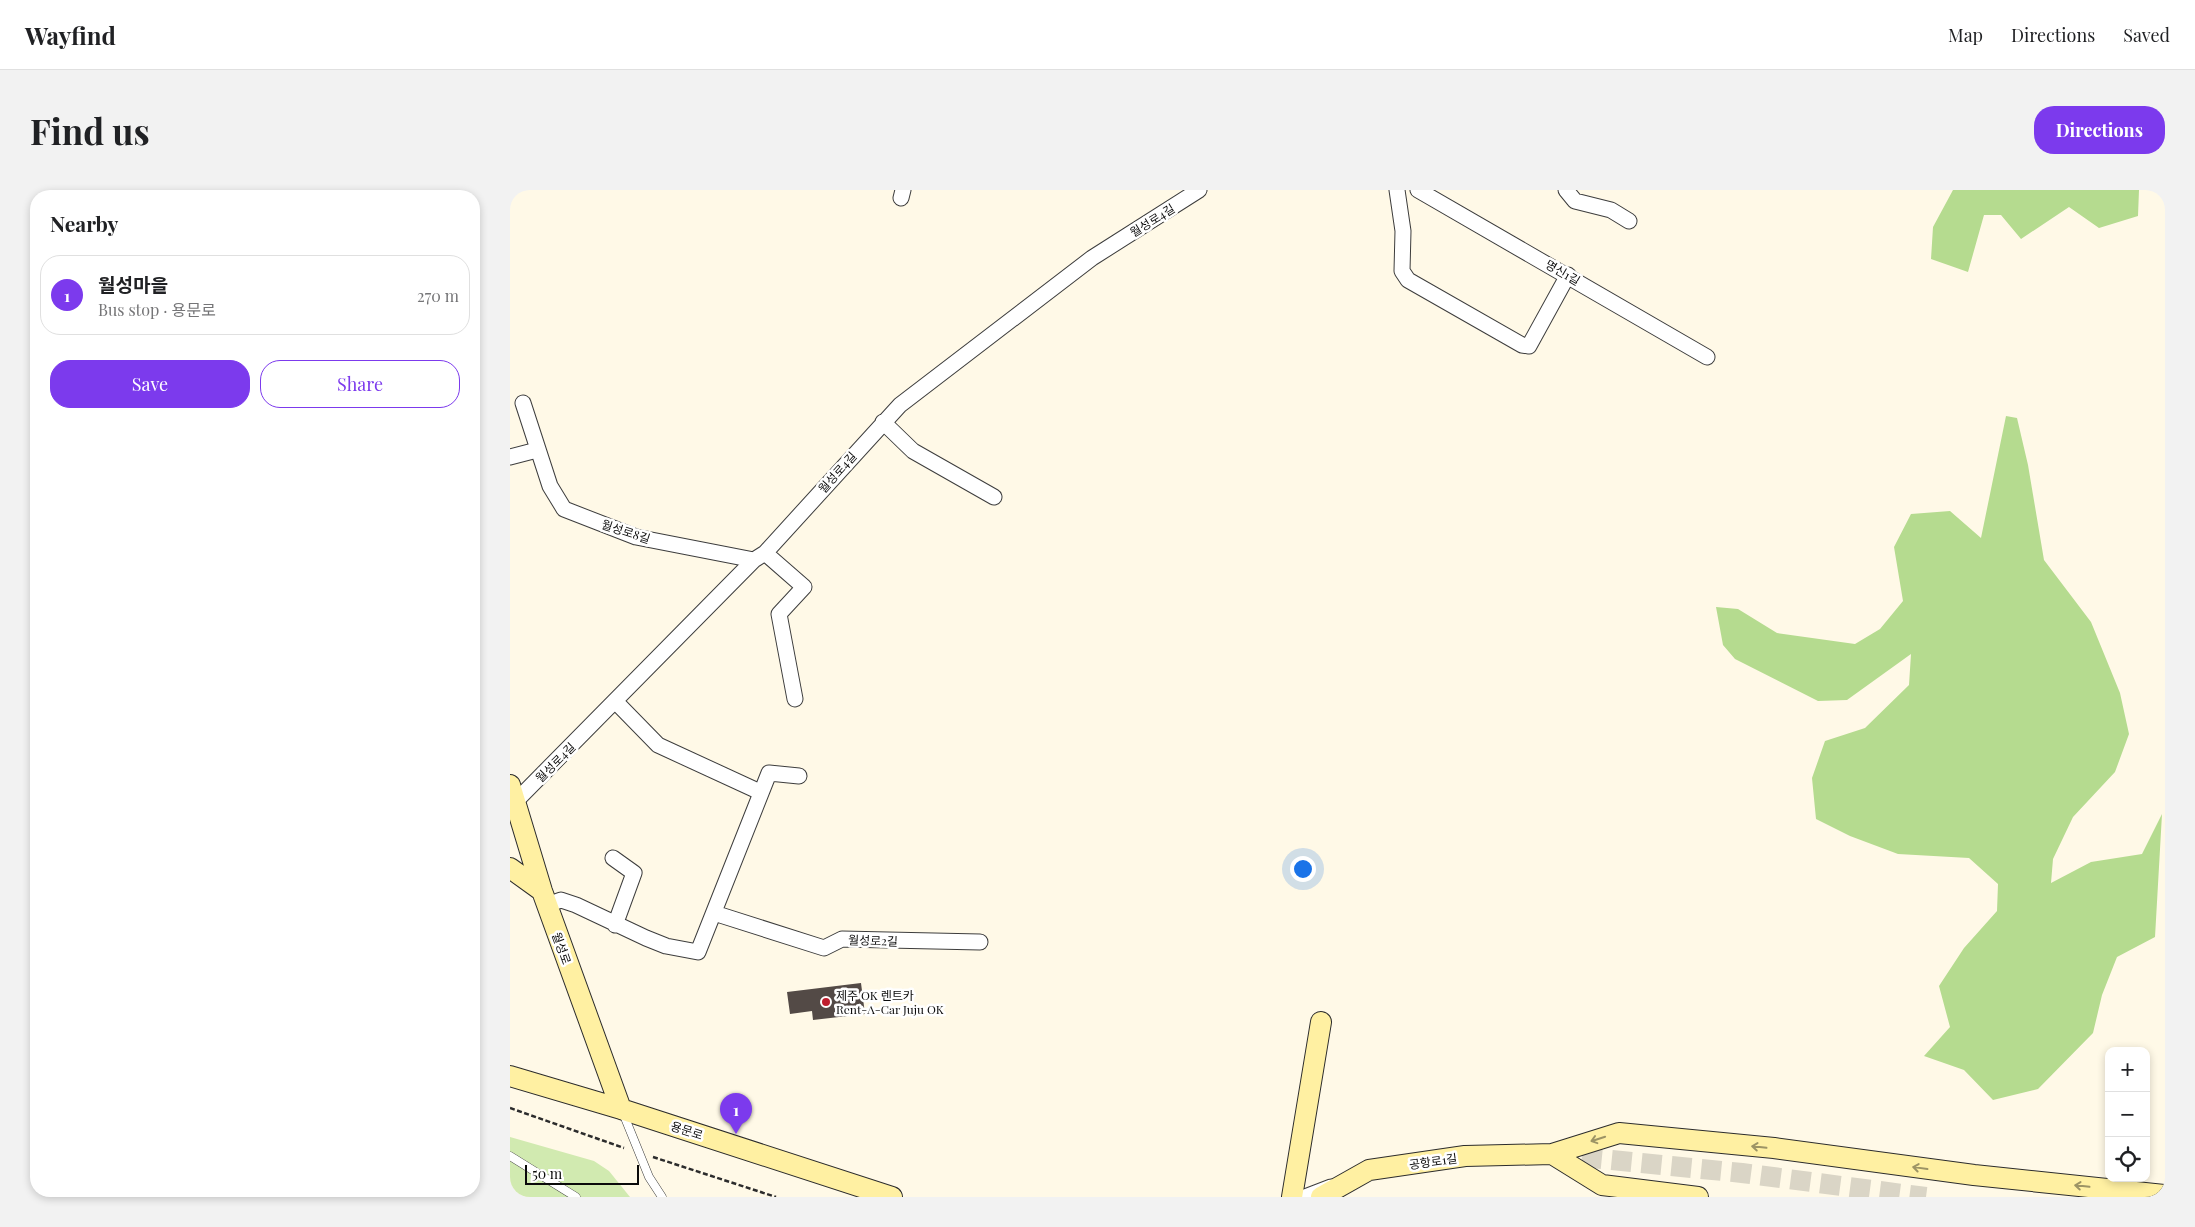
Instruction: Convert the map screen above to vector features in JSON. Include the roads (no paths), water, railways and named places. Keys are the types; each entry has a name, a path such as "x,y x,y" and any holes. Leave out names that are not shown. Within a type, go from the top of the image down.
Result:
{"street":[{"name":"월성로4길","path":"512,798 615,701 760,556 883,422 936,375 1092,258 1199,190"},
{"path":"1397,190 1403,231 1402,271 1408,280 1522,345 1529,346 1568,275"},
{"name":"명신1길","path":"1418,190 1707,357"},
{"path":"1566,190 1575,201 1611,210 1629,221"},
{"name":"월성로8길","path":"523,403 550,486 564,510 636,537 760,556"},
{"path":"883,422 913,452 994,496"},
{"path":"510,457 537,450"},
{"path":"760,556 804,587 779,614 795,699"},
{"path":"615,701 658,746 760,792"},
{"path":"510,868 544,898 576,904 615,925 666,946 698,952 769,772 799,776"},
{"name":"월성로","path":"512,798 544,898 621,1109"},
{"path":"613,858 634,873 615,925"},
{"name":"월성로2길","path":"714,913 824,948 842,939 980,942"},
{"path":"1292,1197 1321,1022"},
{"name":"용문로","path":"510,1076 621,1109 892,1197"},
{"name":"공항로1길","path":"1320,1197 1369,1170 1465,1156 1552,1154 1618,1133 1774,1148 1974,1175 2165,1195"},
{"path":"1552,1154 1602,1185 1698,1197"},
{"path":"1305,1197 1354,1179"}],"lane":[{"path":"621,1109 648,1177 662,1197"},
{"path":"510,1156 576,1197"}],"tunnel":[{"path":"1552,1154 1742,1173 1926,1197"}],"place":[{"name":"제주 OK 렌트카 Rent-A-Car Juju OK","path":"826,1002"},
{"name":"월성마을","path":"736,1134"}]}
